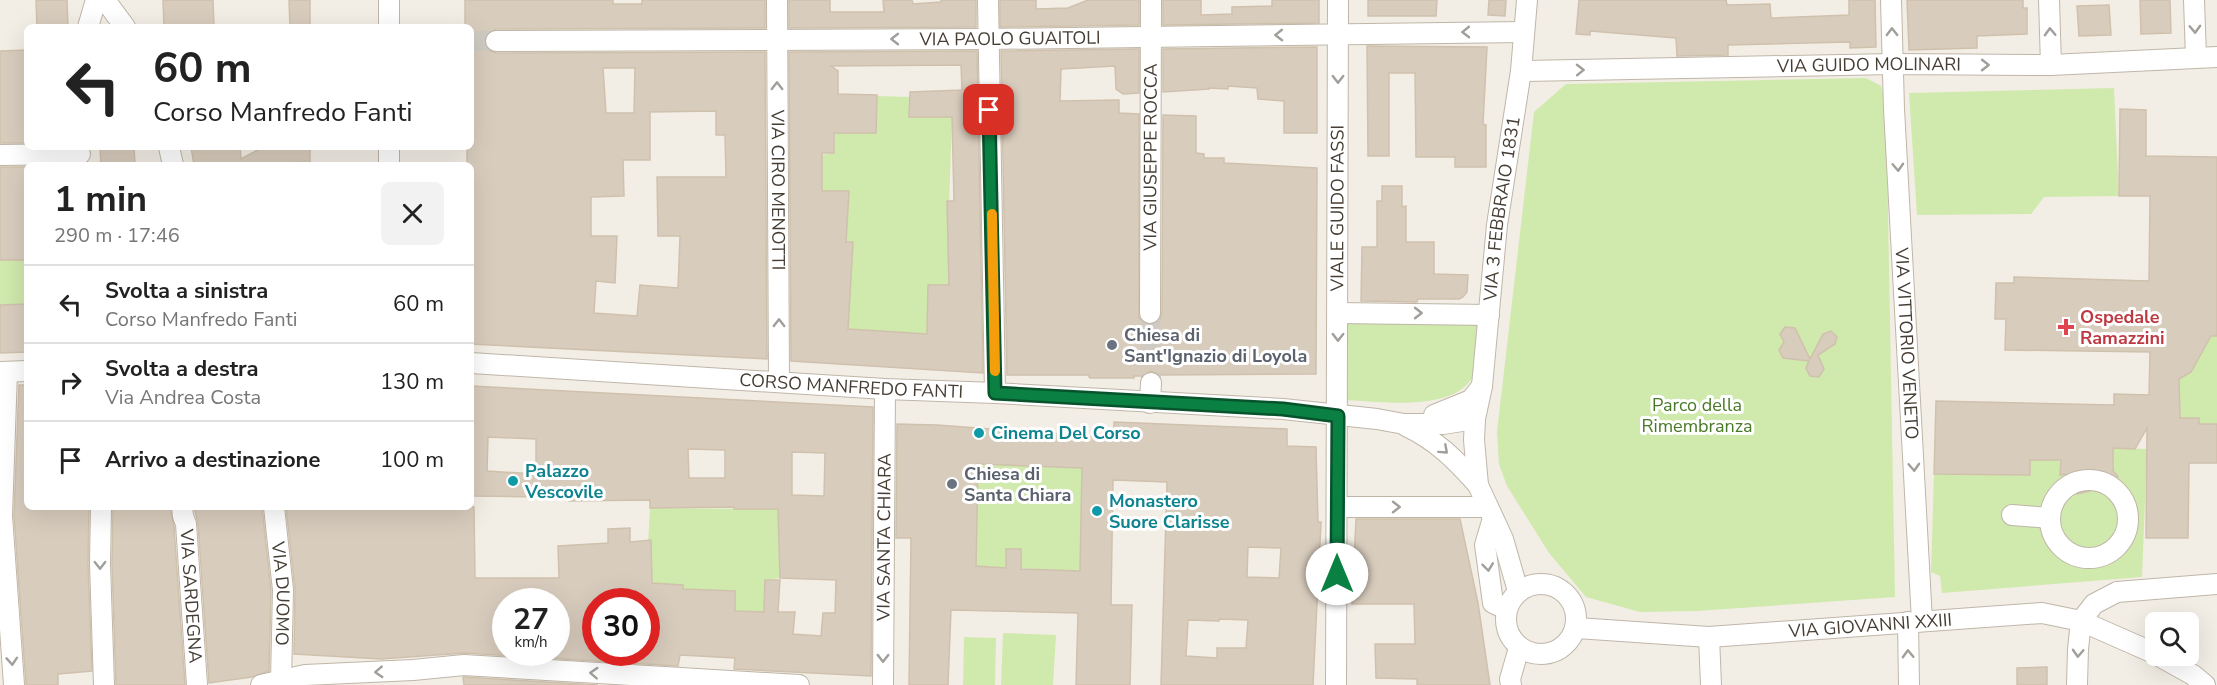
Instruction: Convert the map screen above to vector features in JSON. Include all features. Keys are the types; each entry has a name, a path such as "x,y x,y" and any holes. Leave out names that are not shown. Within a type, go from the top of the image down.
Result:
{"street":[{"path":"89,24 96,0"},
{"path":"105,0 123,24"},
{"path":"389,0 389,24"},
{"name":"VIA CIRO MENOTTI","path":"777,0 779,381"},
{"path":"988,0 995,393"},
{"name":"VIA GIUSEPPE ROCCA","path":"1150,313 1151,0"},
{"name":"VIALE GUIDO FASSI","path":"1336,685 1338,0"},
{"name":"VIA 3 FEBBRAIO 1831","path":"1475,419 1482,386 1497,225 1521,71 1527,0"},
{"name":"VIA VITTORIO VENETO","path":"1892,0 1915,622 1909,685"},
{"path":"2049,0 2051,64"},
{"path":"2194,0 2196,57"},
{"name":"VIA PAOLO GUAITOLI","path":"496,41 988,39 1524,32"},
{"name":"VIA GUIDO MOLINARI","path":"1521,71 1893,64 2051,64 2217,57"},
{"path":"0,155 80,155"},
{"path":"1338,313 1489,315"},
{"name":"CORSO MANFREDO FANTI","path":"474,363 885,389 995,393 1150,393 1377,419"},
{"path":"12,372 2,516 14,685"},
{"path":"1434,415 1471,400 1482,386"},
{"name":"VIA SANTA CHIARA","path":"883,685 885,389"},
{"path":"1377,419 1434,415 1475,419"},
{"path":"1377,419 1404,424 1443,424 1475,419"},
{"path":"1475,419 1474,440 1478,485"},
{"path":"1404,424 1426,435 1444,449 1478,485 1503,539 1518,591"},
{"path":"2083,479 2097,480 2120,493 2127,505 2129,519 2127,532 2114,554 2086,558 2064,549 2051,530 2050,518 2052,504 2059,492 2083,479"},
{"path":"1338,507 1491,513"},
{"path":"101,510 100,564 104,685"},
{"name":"VIA SARDEGNA","path":"182,510 186,524 196,685"},
{"name":"VIA DUOMO","path":"274,510 283,590 281,681"},
{"path":"1491,513 1485,545 1492,603 1506,609"},
{"path":"2012,515 2050,518"},
{"path":"1503,539 1538,583"},
{"path":"1538,583 1560,588 1575,605 1576,628 1564,648 1542,655 1519,648 1507,631 1506,609 1518,591 1538,583"},
{"path":"2077,685 2081,621 2094,604 2118,592 2217,584"},
{"name":"VIA GIOVANNI XXIII","path":"1576,628 1708,637 2042,613 2081,621 2145,650"},
{"path":"1708,637 1710,685"},
{"path":"1511,685 1510,679 1519,648"},
{"path":"261,685 305,675 413,678 442,676 464,665 799,685"},
{"name":"VIA GIOVANNI XXIII","path":"2177,666 2205,685"}],"green space":[{"name":"Parco della Rimembranza","path":"1866,78 1881,86 1886,103 1895,597 1697,611 1640,612 1586,597 1549,553 1507,486 1499,464 1497,432 1534,112 1566,84"},
{"path":"2114,88 2119,196 2044,197 2031,214 1917,215 1909,93"},
{"path":"877,96 910,97 909,117 952,117 948,235 961,285 928,285 927,334 848,329 853,242 826,241 821,217 822,155 834,153 835,132 874,133"},
{"path":"0,260 24,260 24,304 0,305"},
{"path":"1343,315 1481,318 1479,355 1475,373 1466,386 1452,395 1435,400 1396,403 1342,400"},
{"path":"2208,336 2217,336 2217,424 2199,424 2198,418 2180,418 2179,377 2191,372 2208,341"},
{"path":"2113,448 2147,449 2142,577 1942,593 1940,576 1931,572 1934,474 2030,460 2061,460 2061,475 2113,471"},
{"path":"978,464 1082,468 1080,571 976,566"},
{"path":"650,508 778,509 780,578 765,580 764,613 735,611 735,591 683,589 646,583"},
{"path":"1003,633 1056,635 1053,685 1001,685"},
{"path":"964,637 996,638 995,685 963,685"}],"building":[{"path":"36,0 67,0 68,24 37,24"},
{"path":"163,0 213,0 214,24 164,24"},
{"path":"289,0 310,0 310,24 290,24"},
{"path":"465,0 613,0 613,4 642,4 642,0 765,0 765,28 496,29 486,35 484,42 490,51 496,53 765,52 767,359 474,344 474,162 467,162 467,150 474,150 474,24 465,24","holes":["603,68 635,68 634,113 606,113","716,111 716,135 725,135 726,177 657,177 658,236 680,236 678,288 640,285 637,316 594,313 596,281 615,283 617,236 591,236 591,197 624,196 623,160 650,160 650,112"]},
{"path":"789,0 830,0 830,12 884,12 883,0 912,0 913,4 941,2 941,0 976,0 976,27 789,28"},
{"path":"1000,0 1036,0 1036,9 1068,8 1088,0 1139,0 1139,25 1000,27"},
{"path":"1163,0 1201,0 1201,15 1232,14 1232,7 1272,6 1272,0 1319,0 1319,23 1163,25"},
{"path":"1368,0 1437,0 1436,16 1368,16"},
{"path":"1489,0 1506,0 1505,16 1488,15"},
{"path":"1579,0 1726,0 1727,5 1770,4 1771,18 1849,15 1849,0 1875,0 1876,47 1850,48 1850,42 1728,45 1728,55 1677,56 1676,38 1590,31 1590,35 1576,34"},
{"path":"1907,0 2023,0 2023,8 2027,8 2027,34 1977,36 1977,48 1909,50"},
{"path":"2140,0 2170,0 2171,33 2141,34"},
{"path":"2109,5 2111,35 2079,36 2077,6"},
{"path":"1367,46 1487,47 1483,124 1486,125 1486,167 1455,167 1455,157 1416,157 1415,73 1389,73 1389,156 1368,156"},
{"path":"1317,47 1317,133 1284,133 1284,101 1258,99 1257,88 1228,86 1228,89 1209,88 1163,92 1163,49"},
{"path":"1139,49 1139,93 1123,94 1116,89 1115,66 1061,69 1060,101 1119,100 1119,113 1139,114 1139,318 1143,323 1151,325 1160,320 1162,313 1163,115 1196,116 1196,153 1204,154 1204,158 1224,158 1224,163 1317,168 1316,374 1160,375 1151,371 1142,376 1134,376 1134,378 1090,378 1088,375 1007,375 1001,51"},
{"path":"24,50 24,143 0,143 0,51"},
{"path":"977,51 983,373 791,361 789,52","holes":["961,65 962,90 910,92 909,117 952,117 954,201 947,201 949,285 928,285 927,334 848,329 853,242 846,242 849,191 822,191 822,153 834,153 834,133 876,133 877,95 838,94 838,71 831,66"]},
{"path":"2120,109 2146,110 2146,156 2217,157 2217,336 2211,336 2191,372 2179,379 2180,418 2199,418 2199,424 2217,424 2217,463 2189,463 2188,538 2146,538 2147,428 2135,449 2113,448 2113,471 2118,476 2107,494 2093,490 2078,494 2066,474 2060,475 2061,460 2030,460 2030,475 1934,474 1936,401 2114,405 2114,394 2149,395 2150,352 2005,350 2006,319 1995,319 1996,283 2014,283 2014,277 2149,281 2150,196 2119,196"},
{"path":"100,150 134,150 135,162 101,162"},
{"path":"192,150 240,150 241,159 258,150 310,150 310,162 194,162"},
{"path":"0,167 24,167 24,260 0,260"},
{"path":"1382,186 1402,186 1402,207 1406,206 1406,242 1434,242 1434,274 1468,275 1467,292 1463,297 1459,299 1418,299 1417,302 1361,301 1362,247 1377,247 1377,201 1382,201"},
{"path":"24,304 24,352 0,353 0,305"},
{"path":"1785,327 1795,328 1810,359 1823,334 1831,331 1837,337 1835,344 1818,355 1824,369 1819,377 1810,376 1806,368 1809,361 1783,358 1779,350 1784,342 1780,334"},
{"path":"19,385 24,385 24,510 89,510 88,564 92,671 58,674 58,685 26,685 14,516"},
{"path":"474,386 873,407 871,676 734,669 735,658 680,655 678,666 660,665 660,588 582,588 582,660 570,659 570,588 492,588 492,655 465,653 381,659 294,654 295,589 286,510 474,510 474,507 475,578 559,578 558,546 608,543 608,529 630,528 630,542 651,540 652,583 683,585 683,589 735,591 735,611 764,612 765,580 780,580 778,612 795,612 793,634 821,636 823,613 835,613 836,580 780,578 778,509 650,508 650,500 569,501 569,489 536,488 536,497 474,496","holes":["488,437 536,439 536,474 487,471","688,449 725,450 725,478 689,478","792,452 825,453 824,496 792,495"]},
{"path":"1114,422 1287,429 1287,446 1316,447 1318,522 1321,522 1313,685 1161,685 1167,482 1113,480 1111,605 1132,605 1130,685 1076,685 1078,613 951,610 948,685 909,685 911,538 896,538 897,424 1114,438","holes":["978,464 1082,468 1080,571 1021,569 1021,549 1006,549 1006,568 976,566","1248,547 1281,548 1279,578 1247,577","1219,619 1248,620 1246,648 1217,648 1217,658 1186,656 1188,620 1219,621"]},
{"path":"113,510 171,510 174,527 185,685 116,685 112,564"},
{"path":"195,510 262,510 271,591 269,671 252,677 209,683 198,523"},
{"path":"1356,519 1460,519 1478,603 1490,685 1417,685 1417,679 1376,678 1375,644 1415,644 1414,604 1352,604"},
{"path":"2047,667 2047,685 2017,685 2017,668"},
{"path":"464,677 598,685 464,685"}],"tunnel":[{"path":"474,41 496,41"},
{"path":"1150,313 1151,383"}],"slow traffic":[{"path":"992,214 995,371"}],"place":[{"name":"Ospedale Ramazzini","path":"2066,327"},
{"name":"Chiesa di Sant'Ignazio di Loyola","path":"1112,345"},
{"name":"Cinema Del Corso","path":"979,433"},
{"name":"Palazzo Vescovile","path":"513,481"},
{"name":"Chiesa di Santa Chiara","path":"952,484"},
{"name":"Monastero Suore Clarisse","path":"1097,511"}],"route":[{"path":"989,110 995,393 1283,409 1338,416 1337,574"}]}
